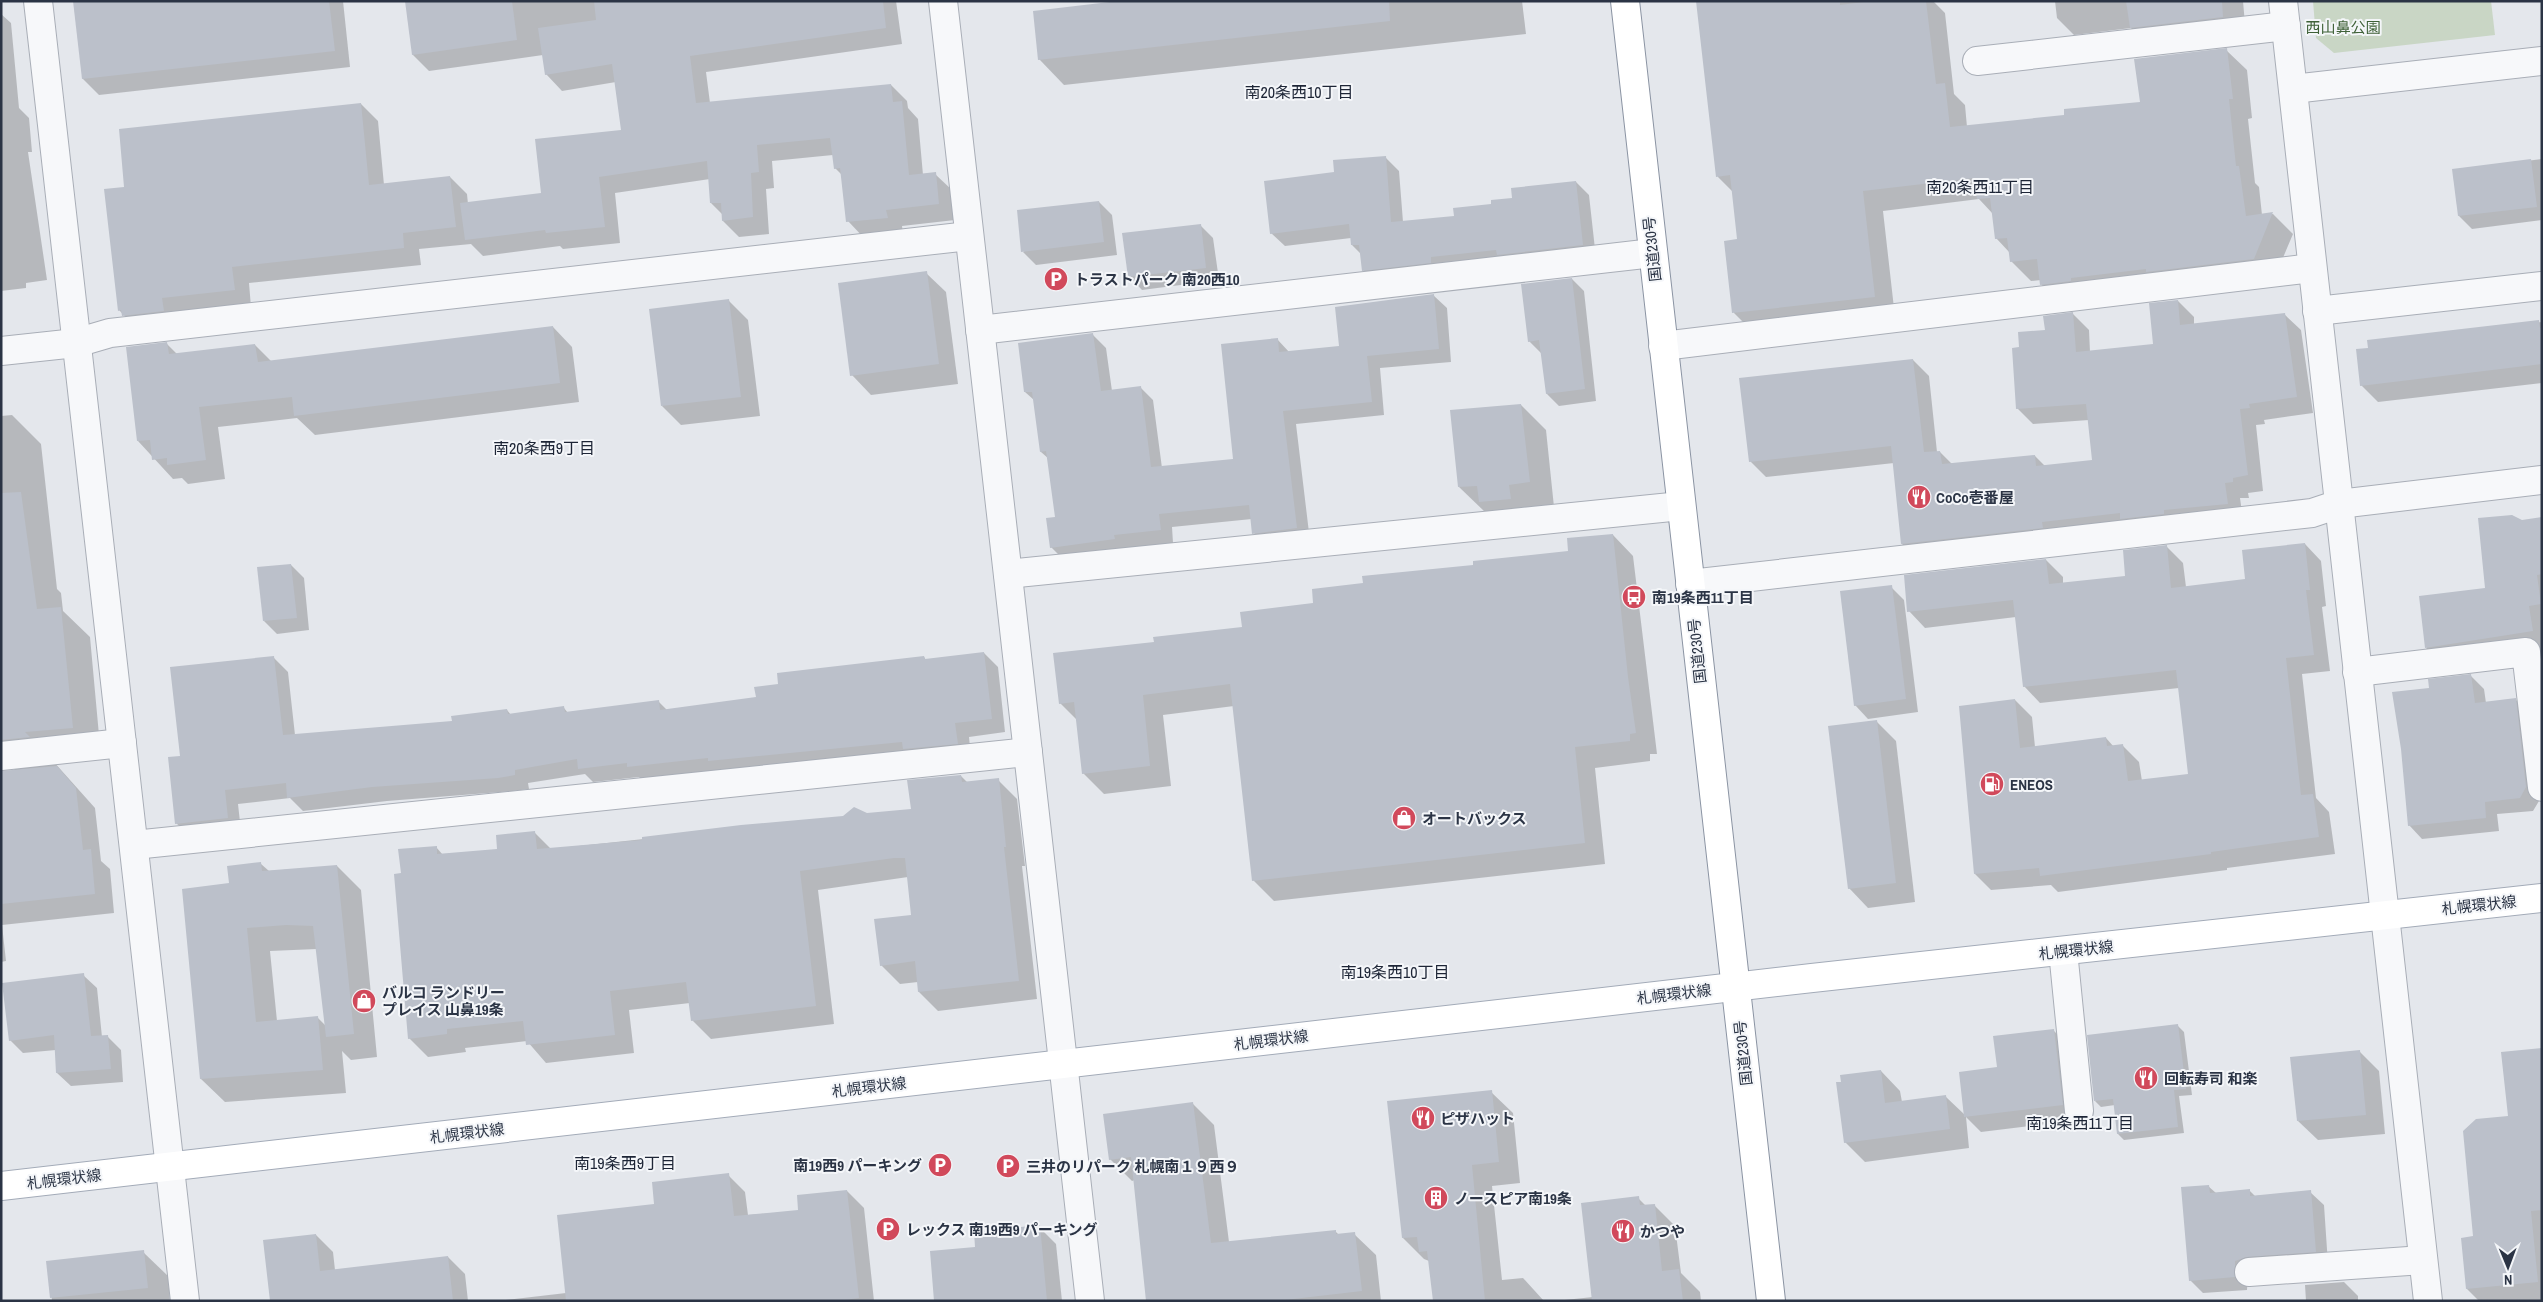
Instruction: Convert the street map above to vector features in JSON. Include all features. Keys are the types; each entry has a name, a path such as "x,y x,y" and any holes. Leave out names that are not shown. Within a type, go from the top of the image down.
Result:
{"main road":[{"name":"国道230号","path":"1625,1 1771,1301"},
{"name":"札幌環状線","path":"1,1186 1736,986 2542,898"}],"street":[{"path":"38,1 185,1301"},
{"path":"943,1 1090,1301"},
{"path":"1977,62 2284,14 2428,1301"},
{"path":"2293,89 2542,61"},
{"path":"1,351 76,343 110,333 969,236"},
{"path":"980,330 1653,253"},
{"path":"1663,346 2312,268"},
{"path":"2317,311 2542,286"},
{"path":"1690,584 2312,513 2339,504 2542,480"},
{"path":"1008,574 1681,506"},
{"path":"2357,672 2526,652 2542,787"},
{"path":"1,756 122,743"},
{"path":"134,845 1028,752"},
{"path":"2063,951 2079,1111"},
{"path":"2249,1272 2423,1260"}],"green space":[{"name":"西山鼻公園","path":"2313,1 2491,1 2495,35 2334,53 2316,38"}],"building":[{"path":"73,1 329,1 335,51 82,79"},
{"path":"405,1 512,1 517,40 412,55"},
{"path":"594,1 883,1 886,28 690,56 696,103 891,84 893,102 902,101 909,175 936,172 939,204 886,210 888,218 846,222 840,168 834,169 830,138 757,145 759,172 751,173 753,217 722,221 721,203 710,203 707,161 599,177 605,227 546,233 545,230 465,240 460,203 541,193 535,139 621,130 612,64 545,75 538,28 596,20"},
{"path":"1118,1 1389,1 1390,21 1038,60 1033,11"},
{"path":"1696,1 1840,1 1840,5 1871,1 1926,1 1936,84 1945,83 1950,127 2064,115 2064,109 2140,102 2134,59 2227,48 2233,99 2229,99 2236,166 2239,166 2246,216 2273,212 2254,259 2146,272 2146,269 2071,278 2071,281 2040,285 2037,259 2010,262 2007,238 1995,239 1990,198 1977,199 1974,178 1863,191 1875,297 1732,313 1724,241 1737,239 1730,175 1716,177"},
{"path":"2126,1 2222,1 2223,17 2130,28"},
{"path":"361,103 369,185 450,176 456,227 403,233 404,248 232,267 235,290 162,298 164,311 122,316 121,310 118,311 104,189 124,187 119,129"},
{"path":"1386,156 1391,222 1454,216 1453,208 1491,204 1491,200 1512,198 1511,188 1576,181 1583,245 1497,255 1496,250 1431,257 1431,263 1362,271 1359,245 1351,245 1349,224 1270,234 1264,181 1334,172 1333,160"},
{"path":"2531,159 2537,207 2458,216 2452,169"},
{"path":"1099,201 1104,242 1021,252 1017,210"},
{"path":"1201,224 1206,268 1128,277 1122,233"},
{"path":"927,271 939,364 850,376 838,283"},
{"path":"1572,278 1585,389 1546,394 1539,340 1528,342 1521,284"},
{"path":"1434,294 1439,349 1367,356 1372,402 1283,411 1297,528 1252,534 1249,505 1159,514 1161,530 1114,535 1115,539 1050,548 1046,518 1055,517 1046,451 1040,452 1032,392 1024,392 1018,343 1093,333 1101,391 1141,386 1151,467 1233,459 1221,344 1278,338 1279,352 1339,346 1335,307"},
{"path":"729,299 741,397 661,406 649,309"},
{"path":"2178,300 2180,325 2285,313 2297,397 2249,404 2250,408 2240,409 2248,475 2233,478 2233,482 2225,483 2228,504 2164,510 2164,514 2120,519 2120,513 2042,522 2043,528 1901,544 1891,446 1749,462 1739,378 1913,359 1924,452 1940,451 1942,464 2035,455 2036,466 2092,460 2086,404 2016,409 2012,348 2019,347 2018,332 2045,330 2043,316 2073,312 2076,352 2153,344 2149,303"},
{"path":"2539,320 2540,328 2542,328 2542,364 2360,386 2356,349 2368,348 2367,340"},
{"path":"553,326 560,383 294,416 292,397 199,407 206,460 167,465 167,458 152,460 150,440 137,441 126,347 167,342 169,354 255,344 258,362"},
{"path":"1521,404 1530,482 1509,485 1511,499 1479,502 1477,486 1458,487 1450,410"},
{"path":"21,492 37,609 61,607 73,728 25,732 30,737 1,740 1,493"},
{"path":"2512,515 2522,520 2542,517 2542,574 2537,575 2541,604 2529,606 2533,631 2425,648 2419,596 2485,588 2478,518"},
{"path":"1613,534 1628,677 1636,733 1630,734 1630,741 1575,747 1585,843 1252,881 1230,684 1143,695 1150,766 1082,774 1074,702 1059,704 1053,653 1154,642 1153,637 1242,627 1240,612 1313,603 1312,589 1363,583 1362,576 1473,565 1473,561 1568,551 1567,538"},
{"path":"2305,543 2310,590 2306,590 2314,655 2286,658 2301,795 2313,794 2319,837 2211,852 2211,854 2040,876 2039,868 1974,874 1959,706 2015,699 2020,748 2106,737 2107,746 2123,744 2128,781 2188,774 2176,670 2023,687 2013,600 1907,612 1904,575 2046,559 2049,584 2125,576 2123,550 2167,545 2171,588 2245,579 2242,550"},
{"path":"291,564 297,618 263,621 257,567"},
{"path":"1892,585 1906,699 1854,706 1840,591"},
{"path":"984,652 992,719 955,723 958,744 903,749 902,742 708,761 708,758 627,767 627,763 578,769 577,759 515,770 515,775 498,778 372,787 287,798 286,783 225,790 228,818 175,824 168,757 180,756 170,667 274,656 283,735 452,721 451,716 507,709 508,714 564,706 565,712 659,700 660,710 756,697 754,687 778,684 777,673 924,656 925,659"},
{"path":"2471,674 2475,703 2516,698 2526,787 2520,798 2485,802 2486,818 2408,826 2401,749 2392,692 2429,688 2428,679"},
{"path":"1877,720 1896,883 1848,889 1828,726"},
{"path":"57,766 76,788 83,850 91,849 95,894 1,904 1,771"},
{"path":"961,775 962,782 999,778 1006,847 1004,847 1019,981 918,992 915,961 880,966 874,919 911,915 905,858 894,858 800,871 816,1006 691,1021 686,982 610,991 615,1035 526,1045 523,1021 447,1029 447,1034 408,1039 394,874 401,873 398,849 437,846 437,854 497,849 496,835 535,831 537,849 642,840 642,837 741,825 843,816 854,807 867,813 911,809 907,780"},
{"path":"261,862 262,871 337,865 354,1034 326,1037 313,926 286,925 247,928 256,1022 318,1016 323,1070 200,1079 182,889 229,883 227,866"},
{"path":"84,973 91,1036 108,1035 111,1069 56,1073 54,1035 9,1041 2,983"},
{"path":"2178,1024 2186,1089 2174,1090 2178,1127 2117,1134 2113,1099 2094,1101 2087,1035"},
{"path":"2054,1029 2063,1105 1964,1117 1959,1072 1997,1067 1993,1036"},
{"path":"2542,1048 2542,1210 2531,1211 2538,1282 2466,1289 2461,1238 2473,1236 2463,1131 2476,1119 2508,1116 2501,1052"},
{"path":"2360,1050 2366,1115 2297,1121 2290,1057"},
{"path":"1881,1070 1885,1103 1946,1095 1950,1129 1844,1143 1836,1082 1841,1082 1840,1075"},
{"name":"ノースピア南19条","path":"1492,1090 1499,1162 1472,1165 1485,1301 1433,1301 1427,1251 1419,1252 1417,1237 1402,1238 1387,1101"},
{"path":"1193,1102 1211,1243 1336,1230 1336,1234 1355,1232 1362,1291 1276,1301 1146,1301 1131,1157 1109,1160 1103,1114"},
{"path":"729,1173 734,1216 798,1210 797,1195 847,1190 859,1298 838,1301 566,1301 557,1215 654,1204 652,1182"},
{"path":"2209,1185 2210,1193 2250,1189 2250,1196 2311,1190 2316,1252 2247,1257 2235,1261 2235,1277 2189,1281 2181,1187"},
{"path":"1639,1196 1640,1205 1655,1204 1662,1271 1679,1269 1683,1301 1592,1301 1581,1203"},
{"path":"1040,1225 1047,1301 934,1301 930,1251 975,1247 974,1232"},
{"path":"316,1234 320,1271 448,1256 453,1301 270,1301 263,1240"},
{"path":"144,1250 148,1288 50,1298 46,1261"}],"place":[{"name":"トラストパーク 南20西10","path":"1056,279"},
{"name":"CoCo壱番屋","path":"1919,497"},
{"name":"南19条西11丁目","path":"1634,597"},
{"name":"ENEOS","path":"1992,784"},
{"name":"オートバックス","path":"1404,818"},
{"name":"バルコ ランドリー プレイス 山鼻19条","path":"364,1001"},
{"name":"回転寿司 和楽","path":"2146,1078"},
{"name":"ピザハット","path":"1423,1118"},
{"name":"南19西9 パーキング","path":"940,1165"},
{"name":"三井のリパーク 札幌南１９西９","path":"1008,1166"},
{"name":"ノースピア南19条","path":"1436,1198"},
{"name":"レックス 南19西9 パーキング","path":"888,1229"},
{"name":"かつや","path":"1623,1231"}],"district":[{"name":"南20条西10丁目","path":"1299,92"},
{"name":"南20条西11丁目","path":"1980,187"},
{"name":"南20条西9丁目","path":"544,448"},
{"name":"南19条西10丁目","path":"1395,972"},
{"name":"南19条西11丁目","path":"2080,1123"},
{"name":"南19条西9丁目","path":"625,1163"}]}
